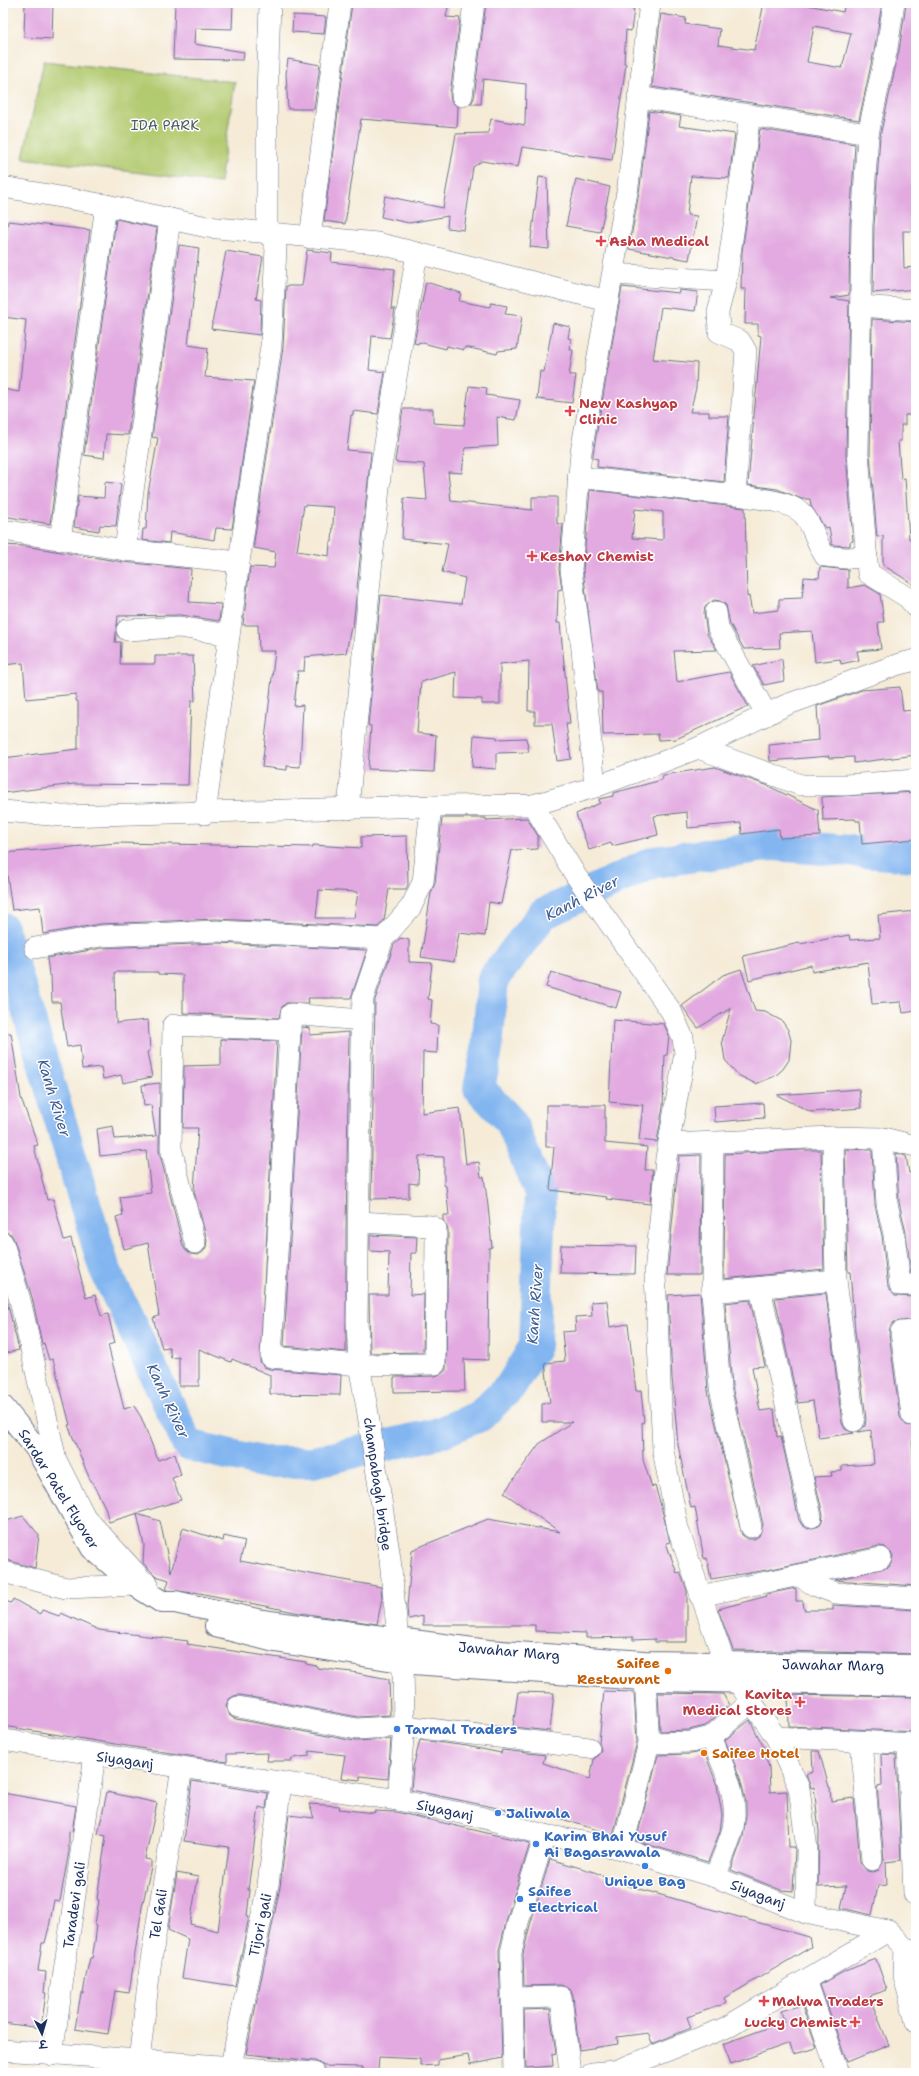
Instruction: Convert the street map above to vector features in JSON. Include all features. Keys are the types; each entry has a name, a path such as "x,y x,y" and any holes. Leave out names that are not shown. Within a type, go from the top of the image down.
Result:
{"main road":[{"name":"Sardar Patel Flyover","path":"3,1406 36,1448 92,1548 135,1586"},
{"name":"Jawahar Marg","path":"135,1586 169,1602 262,1622 644,1670 725,1664 916,1666"},
{"path":"169,1602 170,1613 194,1621 275,1641 403,1662 644,1670 738,1681 916,1685"}],"street":[{"path":"205,814 239,562 271,346 276,248 273,240 266,233 267,96 270,3"},
{"path":"310,238 340,3"},
{"path":"462,96 474,3"},
{"path":"595,788 582,649 571,570 581,452 628,186 650,3"},
{"path":"894,3 887,48 868,134 862,225 858,454 868,573 907,597 916,607"},
{"path":"638,97 868,134"},
{"path":"735,495 746,351 740,342 718,332 718,312 726,281 750,115"},
{"path":"3,187 106,205 207,227 310,238 377,243 608,301"},
{"path":"60,540 106,205"},
{"path":"126,550 170,219"},
{"path":"348,809 381,467 417,253"},
{"path":"613,274 726,281"},
{"path":"861,306 916,310"},
{"path":"578,477 735,495 789,505 806,516 818,545 825,556 845,558 867,557"},
{"path":"3,530 126,550 239,562"},
{"path":"716,612 718,628 767,715"},
{"path":"127,630 179,627 229,635"},
{"path":"3,811 62,816 205,814 431,806 533,805 595,788 698,748 786,705 899,664 916,660"},
{"path":"698,748 801,785 845,785 916,780"},
{"path":"533,805 576,876 671,1011 683,1038 685,1053 670,1144 666,1158 655,1274 663,1450 678,1529 700,1596 725,1664 776,1737 799,1788 807,1849 806,1913"},
{"path":"35,948 101,936 217,931 383,939 411,907 423,882 431,806"},
{"name":"champabagh bridge","path":"383,939 364,998 362,1020 359,1222 359,1365 390,1559 398,1640 403,1662 404,1726 398,1800"},
{"path":"359,1222 431,1226 436,1229 438,1233 435,1364 359,1365 271,1357 291,1014 362,1020"},
{"path":"196,1243 171,1148 173,1025 290,1030"},
{"path":"670,1144 833,1137 883,1138 916,1146"},
{"path":"833,1137 836,1280 854,1421"},
{"path":"883,1138 887,1204 894,1234 900,1285 916,1285"},
{"path":"713,1142 712,1292 720,1388 751,1527"},
{"path":"3,1243 20,1300 56,1460 85,1517 142,1580 169,1602"},
{"path":"712,1292 836,1280"},
{"path":"760,1288 811,1516"},
{"path":"916,1331 901,1332 912,1415 916,1415"},
{"path":"700,1596 881,1558"},
{"path":"3,1572 66,1588 135,1586"},
{"path":"798,1575 814,1585 835,1593 916,1598"},
{"path":"622,1848 649,1744 644,1670"},
{"path":"649,1744 691,1742 711,1737 752,1702"},
{"path":"238,1707 357,1729 404,1726 589,1748"},
{"path":"711,1737 730,1784 735,1812 732,1829 715,1877"},
{"path":"776,1737 912,1744 914,1894"},
{"name":"Siyaganj","path":"3,1740 398,1800 484,1818 545,1835 622,1848 715,1877 806,1913 888,1931"},
{"path":"861,1742 872,1860"},
{"name":"Taradevi gali","path":"62,2061 95,1755"},
{"name":"Tel Gali","path":"139,2060 150,1967 182,1768"},
{"name":"Tijori gali","path":"231,2066 268,1884 281,1782"},
{"path":"514,2073 512,1953 518,1922 545,1835"},
{"path":"592,2073 615,2070 725,2028 888,1931 911,1949 904,1976 916,2022"},
{"path":"806,1980 838,2073"},
{"path":"512,1998 561,1997 570,2073"},
{"path":"3,2050 62,2061 139,2060 314,2073"}],"green space":[{"name":"IDA PARK","path":"44,61 235,82 220,183 23,158"}],"building":[{"path":"25,3 53,3 52,39 24,37"},
{"path":"175,3 233,3 232,29 195,28 194,44 244,52 243,60 173,59"},
{"path":"352,3 449,3 446,17 460,18 450,94 451,101 458,107 457,127 361,119 345,224 324,221"},
{"path":"486,3 571,3 634,9 631,31 626,30 624,63 626,64 612,160 522,147 518,167 482,161 473,167 464,230 447,228 448,216 409,223 381,217 385,196 443,208 456,134 488,133 491,119 525,125 526,84 483,79 481,104 471,104 474,98"},
{"path":"764,3 798,3 843,12 845,3 882,3 875,46 859,120 652,87 661,14 686,18 685,24 720,29 718,45 754,50","holes":["814,26 851,33 842,68 807,62"]},
{"path":"906,5 916,6 916,186 913,231 903,231 904,268 916,267 916,289 873,293 874,226 880,136 899,51"},
{"path":"293,15 326,17 324,34 292,32"},
{"path":"288,59 320,65 314,109 288,109 286,74"},
{"path":"649,111 681,116 679,126 735,134 729,178 691,176 687,215 697,216 689,260 629,249 640,187"},
{"path":"760,129 855,144 850,224 849,295 831,298 849,301 846,454 853,541 850,542 850,546 832,545 829,527 825,528 811,506 810,499 802,499 777,489 748,485 761,336 758,335 758,324 745,324 746,289 741,289 742,252"},
{"path":"539,177 547,178 549,249 530,247"},
{"path":"576,179 610,187 600,232 566,226"},
{"path":"116,219 157,228 128,435 106,434 104,458 84,455"},
{"path":"8,221 90,230 50,524 3,516 3,389 19,392 26,320 3,317 3,264"},
{"path":"179,245 199,248 188,345 208,348 205,377 254,381 232,529 216,528 214,540 170,532 169,543 142,540 143,529 146,529 148,493 158,438 152,437"},
{"path":"307,250 332,253 331,262 395,269 391,309 395,309 390,338 372,336 369,370 385,372 378,414 353,411 353,415 351,415 347,450 371,452 353,627 351,627 346,653 305,657 304,671 298,671 294,706 303,705 300,767 287,766 287,770 262,767 275,651 259,651 258,625 243,625 250,567 274,568 276,552 254,548 254,542 283,348 286,286 302,286","holes":["304,505 334,507 332,542 330,542 329,556 297,551"]},
{"path":"226,251 263,257 256,299 261,300 260,335 211,329"},
{"path":"426,282 461,293 459,301 490,307 491,303 507,306 505,314 522,316 517,349 498,351 497,354 465,347 464,350 447,346 446,349 419,342 418,344 414,343"},
{"path":"622,287 679,293 679,290 698,292 695,311 661,307 653,359 697,363 696,388 690,412 709,412 709,416 729,416 724,482 597,467 598,459 593,458 593,454"},
{"path":"872,319 916,322 916,415 905,415 905,425 901,425 901,441 898,441 901,479 905,478 909,539 916,539 916,586 883,565 883,536 877,537 870,454"},
{"path":"553,323 570,327 568,338 571,339 570,350 573,350 569,375 576,375 572,403 537,399 540,371 544,372"},
{"path":"469,386 487,388 486,395 520,400 516,420 497,417 498,446 465,448 462,473 448,472 451,501 532,510 532,497 557,497 557,524 563,524 559,569 562,589 558,590 557,623 560,623 570,724 566,724 571,759 557,761 552,724 535,724 535,711 528,711 529,661 500,664 500,704 482,704 482,699 455,698 456,672 421,682 417,733 436,735 434,772 368,769 371,726 368,725 381,595 461,604 465,578 442,572 448,544 402,539 404,498 427,500 424,464 395,462 403,409 433,409 433,423 464,425"},
{"path":"105,482 121,484 116,526 100,525 99,531 74,527 78,496 104,498"},
{"path":"590,490 745,508 747,597 749,596 752,613 779,610 779,599 802,598 804,577 819,578 820,567 848,570 848,588 865,585 880,594 884,622 878,622 881,649 857,651 859,660 841,664 840,659 815,662 812,631 779,633 780,648 744,649 730,624 726,605 720,601 714,600 705,607 704,613 707,634 717,650 674,651 677,682 729,672 748,706 676,739 659,740 658,734 603,735 602,692 598,692 583,570","holes":["635,509 663,512 663,540 632,538"]},
{"path":"3,545 24,546 123,562 191,569 189,602 221,604 219,621 181,615 118,616 115,642 121,642 120,664 155,664 155,656 193,656 195,701 191,701 188,785 74,784 3,793 3,758 78,749 78,701 76,701 76,694 26,699 23,663 3,665"},
{"path":"782,659 784,681 764,685 753,666"},
{"path":"900,687 903,711 916,710 916,755 854,763 854,757 829,758 829,756 770,761 769,745 819,740 817,706 862,690"},
{"path":"474,735 497,737 497,739 526,738 529,752 496,753 496,769 472,767"},
{"path":"715,767 766,785 818,810 820,836 780,838 779,829 742,834 741,823 688,828 687,812 654,816 658,835 612,846 611,843 589,850 576,814 600,803 599,799 613,796 613,793 662,780 663,775"},
{"path":"916,792 916,839 862,844 860,821 856,821 855,819 823,820 822,797"},
{"path":"442,818 486,818 486,820 527,818 538,836 538,849 512,850 501,904 489,902 485,936 459,933 454,962 421,957 431,893 435,883"},
{"path":"407,836 408,885 406,889 389,889 384,920 378,927 216,919 100,924 43,934 40,907 12,910 4,853 117,843 313,847 313,845 361,848 361,837","holes":["319,890 358,892 354,918 316,918"]},
{"path":"916,911 916,1011 903,1013 901,1002 872,1004 868,962 812,972 811,965 749,980 743,956 799,943 849,935 850,940 880,938 878,915"},
{"path":"400,938 409,940 409,962 432,963 428,999 432,1000 430,1024 438,1025 437,1053 423,1052 422,1113 460,1108 466,1164 479,1162 481,1177 484,1177 492,1247 489,1248 488,1360 464,1359 465,1391 394,1392 394,1377 435,1376 446,1370 448,1229 443,1220 443,1215 449,1215 446,1186 444,1185 444,1157 419,1156 418,1184 409,1183 409,1198 371,1199 375,1000 394,945"},
{"path":"217,943 367,950 351,998 308,998 309,1003 286,1003 281,1008 279,1018 183,1013 183,975 158,974 158,972 115,972 116,1023 148,1020 150,1051 147,1052 152,1077 123,1083 121,1075 103,1079 101,1067 82,1069 80,1045 67,1047 60,1002 52,1002 51,975 49,975 47,958 102,948"},
{"path":"741,969 755,1011 765,1012 782,1021 788,1030 791,1040 789,1060 783,1069 775,1076 756,1084 738,1075 725,1060 722,1041 731,1008 698,1028 682,1006 723,975"},
{"path":"551,972 621,992 616,1008 546,987"},
{"path":"613,1020 664,1024 669,1035 667,1055 665,1055 663,1107 657,1142 639,1140 643,1105 609,1102"},
{"path":"302,1027 310,1028 310,1035 349,1032 346,1352 284,1346"},
{"path":"11,1033 21,1098 38,1145 34,1146 47,1200 53,1199 64,1240 71,1238 86,1298 95,1295 101,1316 108,1314 115,1343 108,1345 124,1409 134,1406 141,1417 158,1460 175,1454 181,1475 172,1478 181,1500 109,1522 105,1507 90,1480 68,1425 70,1425 53,1359 49,1360 44,1343 42,1344 32,1297 14,1240 11,1234 3,1231 3,1034"},
{"path":"221,1039 277,1041 260,1362 264,1367 270,1369 341,1375 340,1395 270,1394 270,1375 232,1359 231,1362 199,1349 199,1386 179,1386 179,1357 171,1358 169,1347 162,1348 153,1318 159,1316 148,1243 124,1249 116,1217 123,1215 120,1197 151,1193 146,1151 100,1156 97,1129 113,1126 115,1139 156,1136 151,1105 144,1106 142,1085 160,1083 159,1151 183,1246 186,1251 191,1254 198,1255 203,1252 206,1247 207,1240 194,1191 198,1128 183,1128 184,1066 221,1065"},
{"path":"859,1089 861,1108 811,1112 777,1095"},
{"path":"763,1103 764,1118 715,1122 714,1106"},
{"path":"546,1105 605,1105 605,1143 647,1147 645,1170 653,1170 650,1204 550,1190 554,1147 546,1147"},
{"path":"845,1149 872,1150 875,1205 882,1236 888,1287 895,1296 916,1297 916,1319 894,1322 890,1327 889,1334 900,1417 906,1425 916,1427 916,1441 912,1441 916,1485 916,1586 835,1580 889,1567 893,1555 885,1547 879,1546 767,1570 711,1579 707,1558 704,1559 695,1507 691,1508 678,1445 672,1377 668,1295 700,1293 708,1391 742,1535 748,1539 754,1539 759,1536 763,1525 732,1386 725,1303 750,1300 765,1366 752,1367 760,1411 774,1409 777,1437 781,1436 799,1520 802,1525 808,1529 819,1526 823,1515 814,1477 832,1476 831,1472 842,1471 842,1466 874,1464 871,1430 858,1432 865,1426 866,1419 855,1331 850,1272 848,1272"},
{"path":"821,1150 824,1269 724,1279 725,1154"},
{"path":"896,1153 906,1156 909,1173 916,1171 916,1273 911,1273 906,1233 899,1202"},
{"path":"701,1155 700,1275 667,1275 679,1156"},
{"path":"370,1235 417,1237 416,1253 411,1253 410,1295 424,1294 423,1352 370,1353 369,1295 388,1295 389,1252 370,1251"},
{"path":"561,1245 636,1246 635,1274 560,1273"},
{"path":"3,1285 19,1350 3,1354"},
{"path":"826,1293 842,1423 845,1429 854,1433 819,1438 813,1401 798,1403 775,1298"},
{"path":"607,1301 610,1327 628,1324 636,1391 641,1390 644,1422 642,1422 643,1460 652,1487 655,1486 661,1506 670,1542 666,1543 677,1573 680,1572 687,1591 687,1642 655,1642 655,1639 633,1640 633,1637 586,1638 586,1633 535,1631 535,1625 423,1625 423,1616 408,1619 407,1607 412,1550 488,1519 560,1532 504,1493 539,1444 572,1422 542,1422 542,1404 550,1403 545,1363 565,1361 562,1332 576,1331 575,1317 592,1316 591,1302"},
{"path":"137,1514 160,1521 171,1572 183,1528 223,1541 224,1536 245,1541 240,1561 381,1587 382,1598 377,1624 300,1613 194,1592 166,1590 169,1580 156,1576 143,1563 144,1545"},
{"path":"23,1516 39,1535 35,1568 3,1559 3,1522"},
{"path":"796,1588 796,1601 803,1601 804,1610 833,1610 833,1605 916,1610 916,1654 733,1650 718,1609 767,1596 767,1594"},
{"path":"13,1599 40,1614 42,1610 59,1616 61,1613 99,1630 188,1641 187,1644 306,1662 306,1664 317,1666 317,1668 352,1672 389,1679 390,1715 358,1717 240,1695 229,1699 226,1705 230,1716 236,1719 355,1741 391,1739 388,1779 360,1776 360,1780 341,1778 345,1755 309,1751 309,1756 292,1758 291,1761 267,1761 268,1753 227,1754 227,1762 3,1726 3,1600 11,1603"},
{"path":"604,1691 634,1692 637,1742 613,1835 530,1809 529,1812 507,1808 507,1810 411,1790 413,1768 420,1740 467,1746 501,1753 502,1750 545,1755 543,1763 590,1779 594,1759 601,1750 599,1742"},
{"path":"518,1692 554,1693 550,1731 513,1727"},
{"path":"658,1693 723,1694 729,1705 705,1726 689,1730 660,1731"},
{"path":"788,1695 916,1697 916,1732 789,1726"},
{"path":"750,1720 767,1754 765,1755 769,1767 770,1792 787,1791 789,1847 795,1847 793,1891 781,1890 731,1870 743,1837 746,1802 740,1778 725,1740"},
{"path":"704,1751 717,1785 722,1815 720,1831 708,1862 636,1841 658,1755 691,1754"},
{"path":"812,1751 819,1751 830,1787 831,1801 854,1798 860,1862 867,1871 873,1872 879,1870 884,1859 877,1787 882,1786 881,1754 896,1755 901,1860 886,1862 887,1885 878,1886 872,1915 841,1908 846,1886 818,1887 819,1831 814,1787 811,1788 806,1774 813,1772"},
{"path":"192,1781 268,1793 266,1809 259,1807 248,1890 250,1890 247,1916 249,1917 235,1986 182,1978 188,1939 168,1930 177,1873 198,1877 190,1924 218,1931 229,1847 184,1841"},
{"path":"107,1792 157,1803 145,1859 151,1860 151,1867 142,1907 129,1993 115,1991 108,2034 75,2029 81,1993 83,1993 95,1941 97,1925 95,1924 99,1900 97,1899 106,1836 98,1834"},
{"path":"3,1793 76,1806 72,1832 69,1831 69,1851 60,1901 54,1900 45,1943 42,1943 38,1971 46,1972 44,1993 46,1993 41,2028 3,2023"},
{"path":"309,1804 340,1806 339,1809 374,1813 374,1811 396,1812 530,1843 507,1918 499,1950 502,2058 470,2065 468,2055 438,2060 438,2065 420,2066 420,2059 379,2057 378,2071 362,2070 362,2067 324,2066 315,2061 246,2054 280,1887 289,1815 314,1818"},
{"path":"550,1859 594,1872 626,1885 809,1937 811,1947 725,1998 727,2003 687,2017 691,2028 652,2044 648,2033 617,2037 618,2044 579,2050 571,1990 561,1985 524,1986 523,1954"},
{"path":"876,1959 887,1990 869,1996 889,2045 847,2062 820,1985 845,1971"},
{"path":"802,2005 817,2048 793,2054 790,2043 731,2064 723,2044 784,2022 781,2011"},
{"path":"550,2009 556,2054 552,2055 553,2066 526,2068 524,2010"}],"waterway":[{"name":"Kanh River","path":"3,929 104,1267 188,1445 262,1462 313,1462 436,1434 480,1416 510,1387 535,1346 540,1193 511,1122 479,1088 487,1049 493,979 543,914 654,862 773,845 916,856"}],"place":[{"name":"Asha Medical","path":"601,241"},
{"name":"New Kashyap Clinic","path":"570,411"},
{"name":"Keshav Chemist","path":"532,556"},
{"name":"Saifee Restaurant","path":"668,1671"},
{"name":"Kavita Medical Stores","path":"800,1702"},
{"name":"Tarmal Traders","path":"397,1729"},
{"name":"Saifee Hotel","path":"704,1753"},
{"name":"Jaliwala","path":"498,1813"},
{"name":"Karim Bhai Yusuf Ai Bagasrawala","path":"536,1844"},
{"name":"Unique Bag","path":"645,1866"},
{"name":"Saifee Electrical","path":"520,1899"},
{"name":"Malwa Traders","path":"764,2001"},
{"name":"Lucky Chemist","path":"855,2022"}]}
